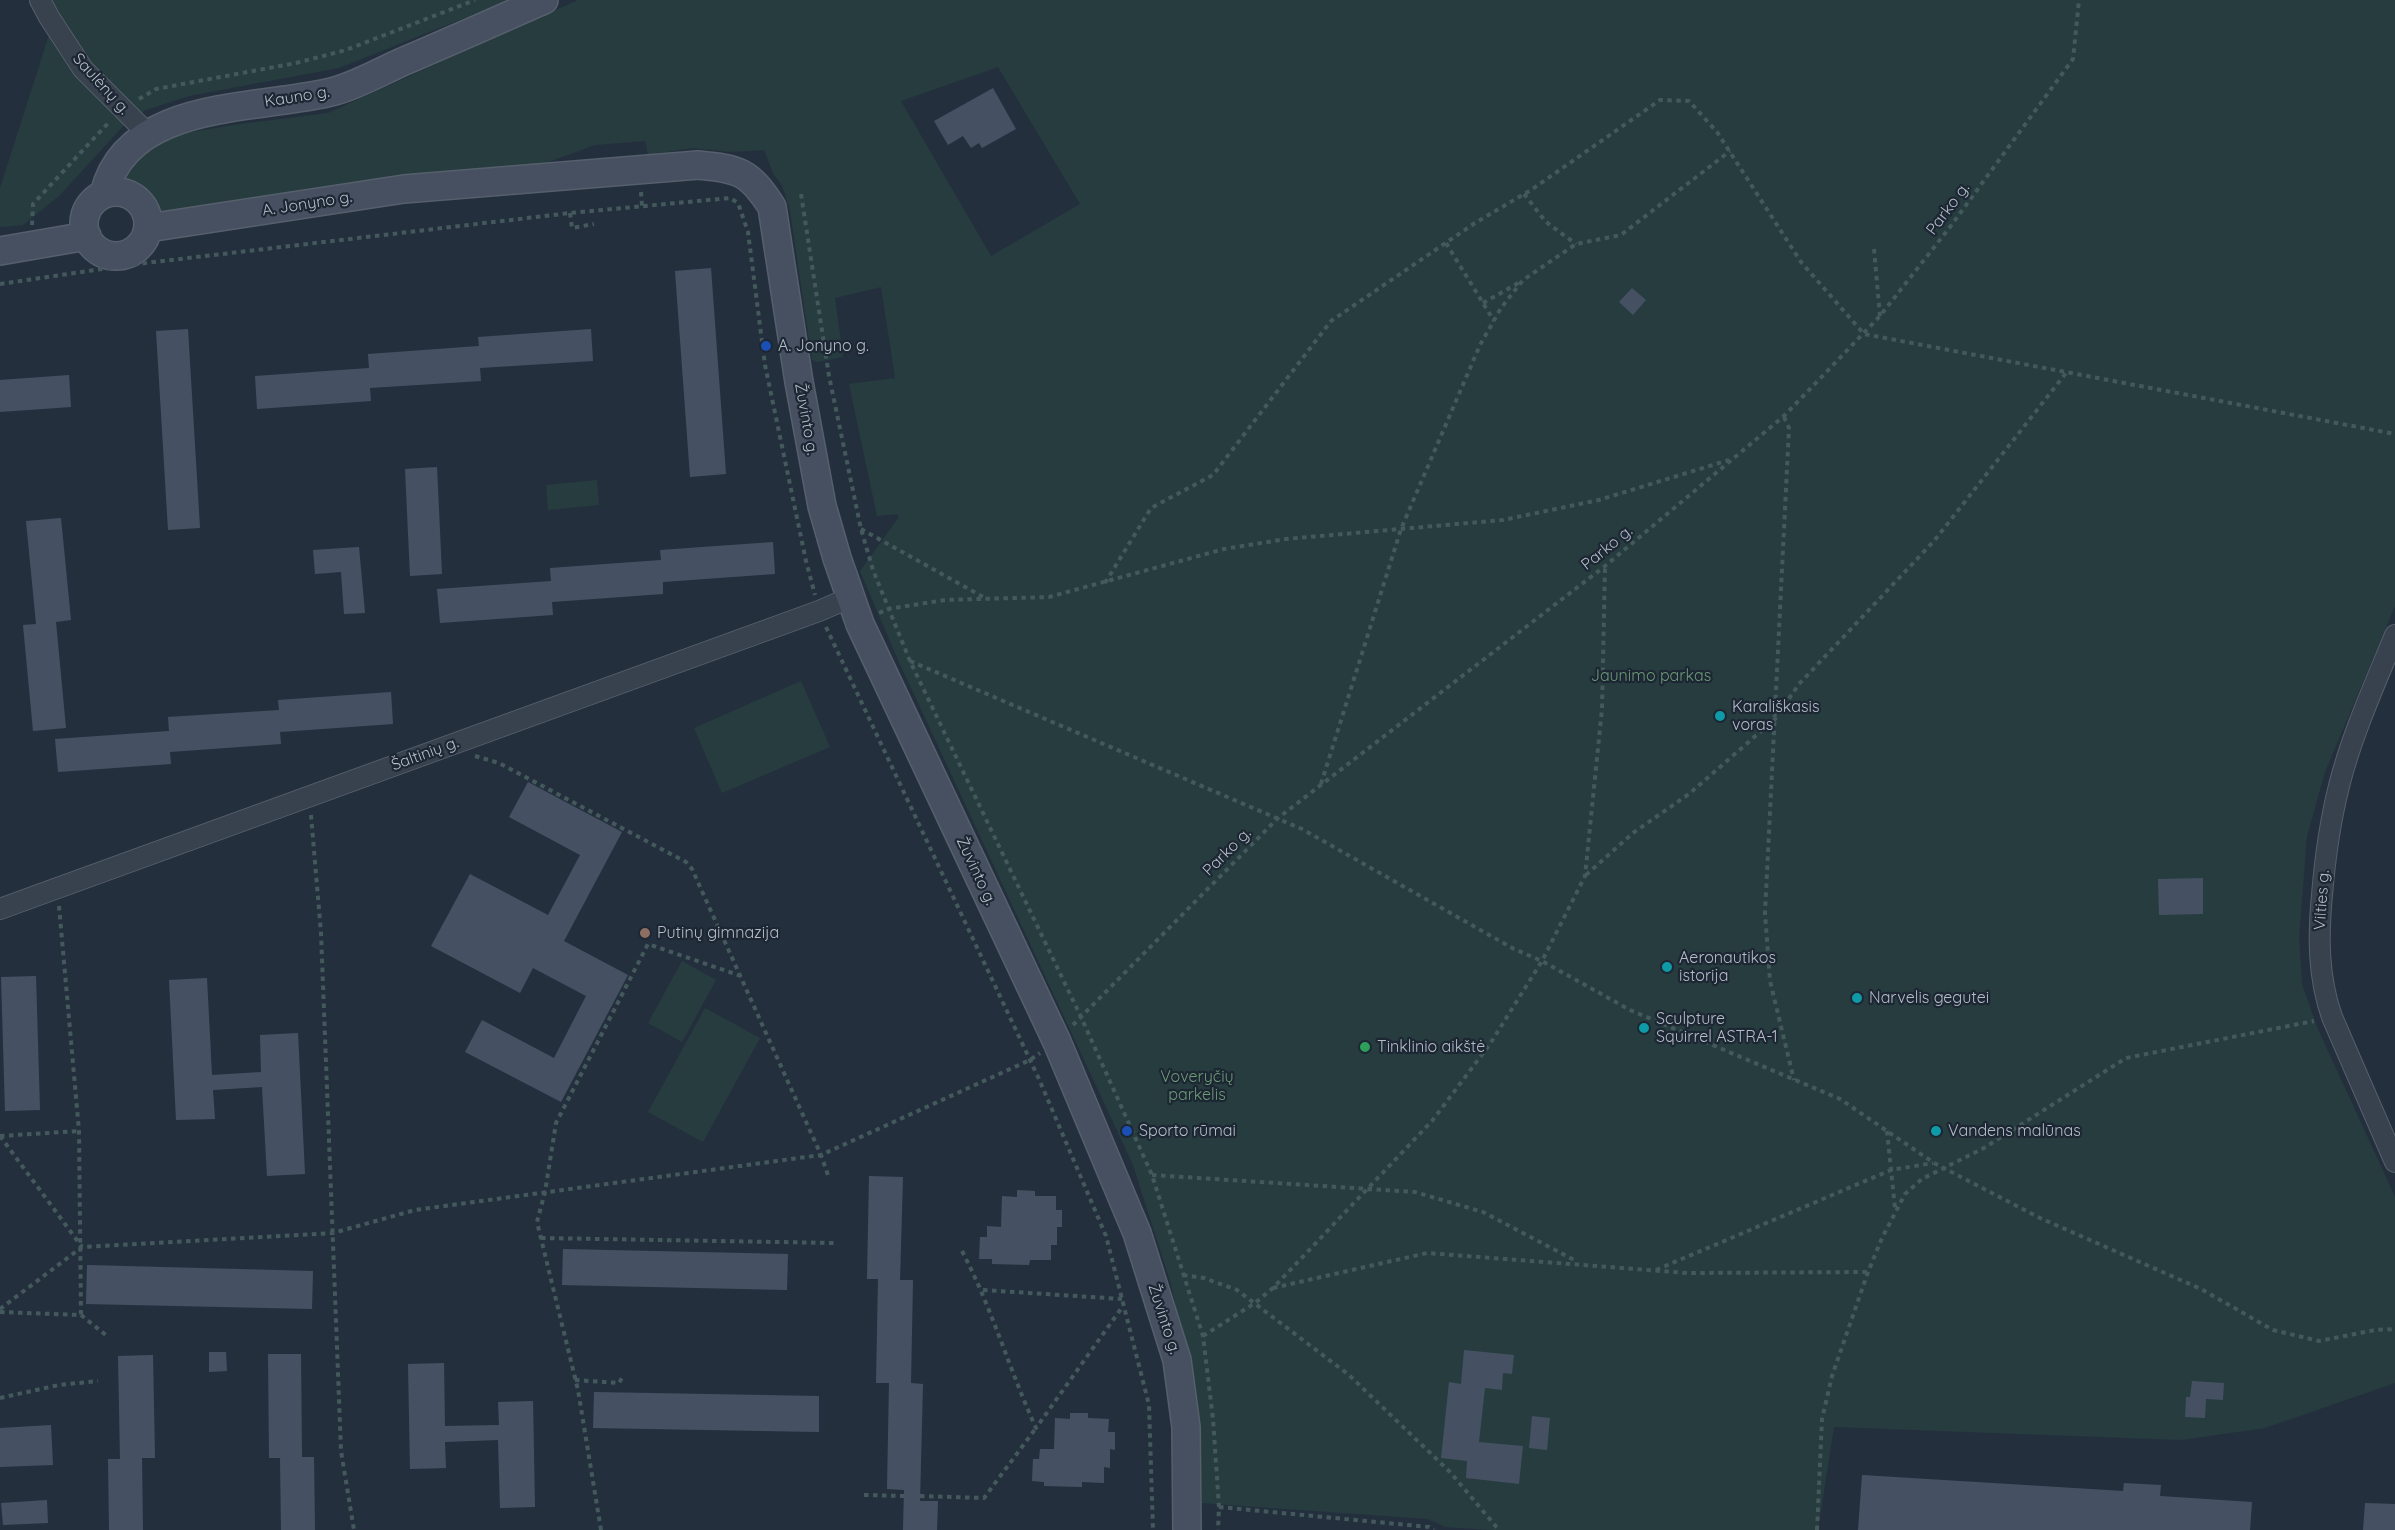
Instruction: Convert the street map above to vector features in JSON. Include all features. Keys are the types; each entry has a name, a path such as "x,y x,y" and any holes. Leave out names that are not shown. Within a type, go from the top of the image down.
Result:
{"street":[{"name":"Saulėnų g.","path":"40,0 83,69 148,135"},
{"name":"Kauno g.","path":"104,194 108,177 123,155 148,135 197,113 336,91 543,0"},
{"name":"A. Jonyno g.","path":"148,228 404,189 698,165 731,169 749,178 760,188 772,207"},
{"path":"114,192 132,196 145,209 148,228 145,239 138,248 118,256 99,251 87,236 85,216 95,199 114,192"},
{"name":"Žuvinto g.","path":"772,207 799,382 822,506 849,598 1057,1042 1137,1233 1178,1360 1186,1427 1187,1530"},
{"path":"0,251 87,236"},
{"name":"Šaltinių g.","path":"0,909 55,891 461,740 819,611 849,598"},
{"name":"Vilties g.","path":"2395,635 2366,704 2339,785 2325,858 2319,922 2319,967 2325,997 2395,1162"}],"path":[{"name":"Parko g.","path":"82,1247 333,1233 415,1210 821,1155 1030,1060 1057,1042 1278,818 1605,566 1784,416 1880,316 1950,227 2073,59 2079,0"},
{"path":"1105,583 1151,508 1213,475 1331,321 1446,243 1524,194 1660,100 1689,101 1717,132 1802,262 1864,334 2395,434"},
{"path":"1483,303 1524,280 1576,244 1621,235 1730,151"},
{"path":"801,194 829,376"},
{"path":"1524,194 1546,222 1576,244"},
{"path":"0,284 129,265 570,213 730,198 738,203 744,215 751,253 765,365 806,561 819,611 1030,1060 1106,1236 1149,1405 1153,1530"},
{"path":"570,213 573,228 594,224"},
{"path":"1446,243 1494,321"},
{"path":"1874,249 1880,316"},
{"path":"1321,785 1401,529 1480,345 1501,308 1524,280"},
{"path":"1585,876 1633,833 1689,794 1775,719 1799,684 1934,541 2066,373"},
{"path":"1784,416 1789,428 1765,913 1766,952 1770,981 1794,1080"},
{"path":"832,640 888,609 945,600 1049,597 1224,549 1286,539 1503,520 1599,500 1733,459"},
{"path":"861,529 985,598"},
{"path":"1203,1336 1274,1288 1438,1113 1490,1044 1542,961 1585,876 1602,709 1605,566"},
{"path":"910,660 1302,829 1514,949 1542,961 1630,1010 1840,1099 1934,1163 2040,1218 2200,1290 2273,1330 2319,1341 2375,1330 2395,1329"},
{"path":"461,740 476,757 499,763 686,862 692,869 821,1155 829,1178"},
{"path":"310,796 321,933 341,1451 354,1530"},
{"path":"55,891 61,913 79,1131 81,1315"},
{"path":"601,1530 575,1380 537,1222 545,1192 556,1123 648,944 741,976"},
{"path":"1817,1530 1822,1419 1832,1376 1868,1272 1895,1209 1905,1194 1922,1179 1984,1148 2126,1058 2332,1017"},
{"path":"0,1136 79,1131"},
{"path":"1887,1131 1895,1209"},
{"path":"0,1136 82,1247"},
{"path":"1655,1270 1891,1170 1934,1163"},
{"path":"1152,1175 1415,1192 1483,1212 1579,1263"},
{"path":"541,1238 836,1243"},
{"path":"0,1310 82,1247"},
{"path":"962,1251 983,1290 1017,1386 1036,1428"},
{"path":"1274,1288 1427,1253 1687,1273 1868,1272"},
{"path":"1183,1275 1220,1282 1237,1290 1349,1375 1450,1472 1499,1530"},
{"path":"983,1290 1122,1299"},
{"path":"920,1496 984,1498 1124,1305"},
{"path":"0,1310 81,1315 106,1336"},
{"path":"575,1380 619,1383 622,1376"},
{"path":"0,1398 59,1385 98,1381"},
{"path":"864,1495 904,1496"},
{"path":"1219,1507 1429,1527 1434,1530"}],"green space":[{"path":"52,0 510,0 339,68 189,96 146,110 126,123 59,196 23,225 0,227 0,188 57,10"},
{"name":"Jaunimo parkas","path":"578,0 2395,0 2395,606 2325,772 2307,836 2299,938 2302,984 2317,1027 2395,1197 2395,1383 2265,1428 2181,1440 1834,1427 1818,1530 1491,1530 1445,1527 1428,1519 1201,1503 1193,1387 1171,1284 1133,1165 899,662 860,571 899,517 897,514 877,516 849,384 895,378 881,287 835,298 843,357 817,362 812,360 790,211 782,185 774,175 764,150 730,152 692,148 648,155 645,141 595,145 532,168 393,182 140,214 128,208 123,200 122,184 126,172 143,156 175,135 328,113","holes":["998,67 1080,204 991,256 901,101"]},
{"path":"597,480 599,505 548,510 546,485"},
{"path":"801,681 830,747 722,793 694,728"},
{"path":"682,961 716,980 682,1042 648,1023"},
{"path":"705,1008 760,1038 703,1142 648,1112"}],"building":[{"path":"993,88 1016,129 982,148 979,143 971,148 963,136 948,145 934,121"},
{"path":"711,268 726,474 690,477 675,271"},
{"path":"1632,288 1646,300 1633,315 1619,302"},
{"path":"188,329 200,528 168,530 156,331"},
{"path":"591,329 593,361 480,368 481,381 370,388 371,401 257,409 255,376 369,368 368,354 479,346 478,337"},
{"path":"69,375 71,407 0,412 0,380"},
{"path":"437,467 442,574 410,576 405,469"},
{"path":"61,518 71,620 56,622 66,728 33,731 23,625 36,624 26,521"},
{"path":"773,542 775,574 663,582 663,594 552,602 553,615 440,623 437,589 551,581 550,568 661,560 660,550"},
{"path":"359,547 365,613 344,614 341,572 315,574 313,550"},
{"path":"391,692 393,724 280,732 281,744 170,752 171,764 58,772 55,739 169,731 168,717 279,710 278,700"},
{"path":"528,782 622,832 564,941 628,975 561,1102 465,1052 482,1020 554,1058 586,996 533,968 520,993 431,946 470,874 548,915 580,855 509,817"},
{"path":"2203,878 2203,914 2159,915 2158,879"},
{"path":"36,976 40,1110 5,1111 1,977"},
{"path":"207,978 212,1075 261,1072 260,1035 298,1033 305,1174 267,1176 262,1087 213,1090 215,1119 176,1120 169,980"},
{"path":"869,1176 903,1177 900,1280 913,1280 911,1383 923,1384 920,1501 938,1501 937,1530 903,1530 904,1490 887,1489 889,1383 876,1383 878,1279 867,1279"},
{"path":"1017,1190 1035,1191 1035,1196 1056,1196 1056,1210 1062,1210 1062,1227 1057,1227 1057,1245 1051,1245 1051,1260 1030,1260 1029,1265 992,1264 992,1259 979,1259 980,1237 987,1237 987,1226 1001,1227 1002,1196 1017,1197"},
{"path":"563,1249 788,1254 787,1290 562,1285"},
{"path":"87,1265 313,1271 312,1309 86,1304"},
{"path":"1464,1350 1514,1355 1512,1374 1503,1373 1502,1390 1485,1388 1479,1442 1523,1446 1519,1484 1466,1478 1467,1461 1441,1458 1449,1382 1461,1384"},
{"path":"209,1352 226,1352 227,1371 209,1372"},
{"path":"268,1354 301,1354 302,1457 314,1457 315,1530 281,1530 280,1458 269,1458"},
{"path":"153,1355 155,1458 142,1458 143,1530 109,1530 108,1459 120,1459 118,1356"},
{"path":"444,1363 445,1426 499,1425 498,1402 533,1401 535,1507 500,1508 498,1440 445,1442 446,1468 410,1469 408,1364"},
{"path":"2192,1381 2224,1383 2223,1400 2206,1399 2205,1418 2185,1417 2186,1397 2190,1397"},
{"path":"594,1392 819,1396 819,1432 593,1428"},
{"path":"1070,1413 1088,1413 1088,1418 1109,1419 1108,1432 1115,1432 1115,1450 1110,1449 1110,1468 1104,1467 1104,1483 1082,1482 1082,1487 1044,1486 1044,1482 1032,1481 1033,1459 1039,1459 1040,1449 1054,1449 1055,1418 1070,1419"},
{"path":"1532,1416 1550,1418 1547,1450 1529,1448"},
{"path":"51,1425 53,1465 0,1467 0,1428"},
{"path":"1862,1475 2123,1491 2124,1483 2161,1485 2160,1496 2252,1502 2250,1530 1858,1530"},
{"path":"47,1500 48,1523 3,1525 1,1503"},
{"path":"2365,1503 2395,1504 2395,1530 2363,1530"}],"place":[{"name":"A. Jonyno g.","path":"766,346"},
{"name":"Karališkasis voras","path":"1720,716"},
{"name":"Putinų gimnazija","path":"645,933"},
{"name":"Aeronautikos istorija","path":"1667,967"},
{"name":"Narvelis gegutei","path":"1857,998"},
{"name":"Sculpture Squirrel ASTRA-1","path":"1644,1028"},
{"name":"Tinklinio aikštė","path":"1365,1047"},
{"name":"Sporto rūmai","path":"1127,1131"},
{"name":"Vandens malūnas","path":"1936,1131"}],"park label":[{"name":"Voveryčių parkelis","path":"1197,1086"}]}
